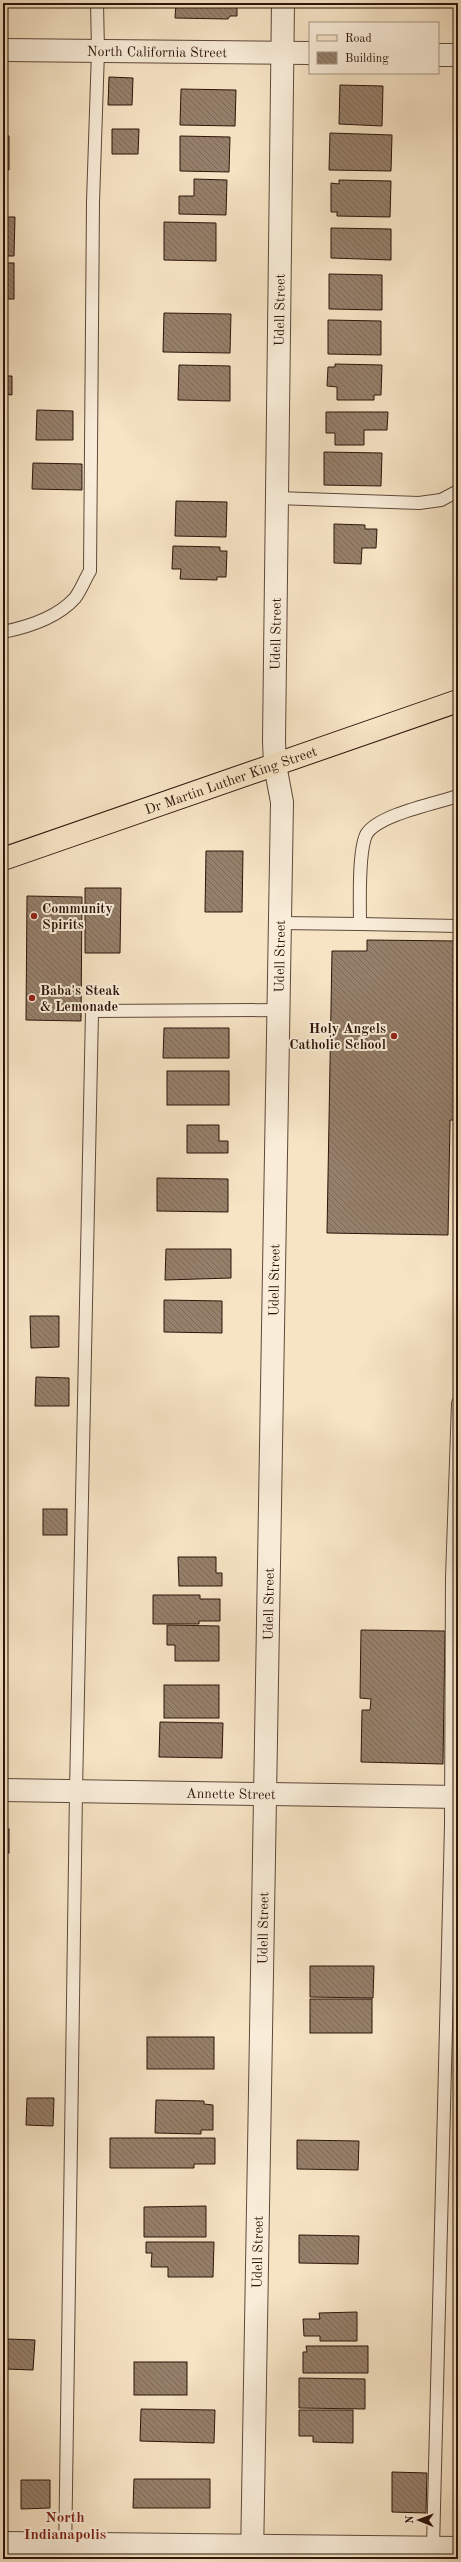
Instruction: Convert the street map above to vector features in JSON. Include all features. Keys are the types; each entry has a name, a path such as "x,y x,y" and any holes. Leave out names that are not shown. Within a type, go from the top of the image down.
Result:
{"main road":[{"name":"Dr Martin Luther King Street","path":"3,859 458,701"}],"street":[{"name":"Udell Street","path":"252,2552 282,802 275,765 283,3"},
{"name":"North California Street","path":"3,50 309,54"},
{"path":"439,55 458,55"},
{"name":"Annette Street","path":"3,1790 455,1797"},
{"path":"3,2543 65,2551 445,2551"}],"lane":[{"path":"3,632 27,627 58,612 75,598 90,571 93,202 98,51 97,3"},
{"path":"277,498 419,503 441,500 458,491"},
{"path":"360,924 362,856 366,835 380,821 458,796"},
{"path":"280,924 458,926"},
{"path":"65,2551 76,1791 92,1011 279,1010"},
{"path":"445,2551 455,1797 452,1578 458,1403"}],"building":[{"path":"176,3 237,3 237,16 230,16 228,19 175,18"},
{"path":"109,77 133,78 132,105 108,105"},
{"path":"340,85 383,86 382,126 339,124"},
{"path":"181,89 236,90 235,126 180,125"},
{"path":"112,129 139,129 138,154 112,154"},
{"path":"330,133 392,135 391,171 329,170"},
{"path":"3,135 9,136 9,170 3,170"},
{"path":"180,136 230,137 229,172 180,171"},
{"path":"3,179 7,179 6,210 3,210"},
{"path":"194,179 227,180 226,215 179,214 179,196 194,196"},
{"path":"339,180 391,181 390,217 337,216 337,212 331,212 331,183 339,184"},
{"path":"3,217 15,217 14,256 3,256"},
{"path":"164,222 216,223 216,261 164,260"},
{"path":"331,228 391,229 391,260 331,258"},
{"path":"3,263 14,263 14,299 3,299"},
{"path":"329,274 382,275 382,310 329,309"},
{"path":"164,313 231,314 230,353 163,352"},
{"path":"328,320 381,321 381,355 328,354"},
{"path":"3,358 6,358 6,376 12,376 12,395 3,394"},
{"path":"335,364 382,365 381,395 374,395 374,400 337,400 337,387 327,386 328,367 335,367"},
{"path":"179,365 230,366 230,401 178,400"},
{"path":"3,402 5,402 4,435 3,435"},
{"path":"37,410 73,411 73,440 36,440"},
{"path":"326,412 388,412 387,430 364,430 364,445 335,445 335,433 326,433"},
{"path":"324,452 382,453 381,486 324,485"},
{"path":"3,454 4,454 3,488"},
{"path":"33,463 82,464 82,490 32,489"},
{"path":"176,501 227,502 226,537 175,536"},
{"path":"334,524 365,525 365,529 377,529 376,548 362,548 361,564 334,563"},
{"path":"173,546 220,547 220,551 227,551 226,577 217,577 217,580 180,579 181,569 172,569"},
{"path":"206,851 243,851 242,912 205,912"},
{"path":"85,888 121,888 120,953 85,953"},
{"path":"27,896 82,897 81,1021 26,1020"},
{"name":"Holy Angels Catholic School","path":"367,940 458,941 458,1120 450,1120 448,1235 327,1233 332,951 367,951"},
{"path":"164,1028 229,1028 229,1058 163,1058"},
{"path":"167,1071 229,1071 229,1105 167,1105"},
{"path":"187,1125 219,1125 219,1141 228,1141 228,1153 187,1153"},
{"path":"157,1178 228,1179 228,1212 157,1211"},
{"path":"166,1249 231,1249 231,1278 165,1280"},
{"path":"164,1300 222,1301 222,1333 164,1332"},
{"path":"30,1316 59,1316 59,1347 31,1348"},
{"path":"3,1330 5,1330 5,1346 3,1346"},
{"path":"36,1377 69,1378 69,1406 35,1406"},
{"path":"4,1468 4,1499 3,1499"},
{"path":"43,1509 67,1509 67,1535 43,1535"},
{"path":"178,1557 216,1557 216,1573 222,1573 222,1586 179,1586"},
{"path":"153,1595 200,1595 200,1599 220,1599 220,1621 199,1621 199,1624 153,1624"},
{"path":"167,1625 219,1626 219,1661 175,1661 175,1645 167,1645"},
{"path":"361,1630 445,1631 443,1764 361,1762 362,1710 370,1710 371,1699 360,1698"},
{"path":"164,1685 219,1685 219,1718 164,1718"},
{"path":"160,1722 223,1723 222,1758 159,1757"},
{"path":"3,1829 9,1829 9,1853 3,1853"},
{"path":"310,1966 374,1966 373,1998 310,1997"},
{"path":"310,1999 372,1999 372,2033 310,2033"},
{"path":"147,2037 214,2037 214,2069 147,2069"},
{"path":"27,2098 54,2098 53,2126 26,2125"},
{"path":"156,2100 204,2101 204,2104 213,2105 213,2130 201,2130 201,2134 155,2133"},
{"path":"110,2138 215,2138 215,2164 194,2164 194,2168 110,2168"},
{"path":"297,2140 359,2141 358,2170 297,2169"},
{"path":"206,2206 206,2237 144,2237 144,2207"},
{"path":"299,2235 359,2236 358,2264 299,2263"},
{"path":"146,2242 214,2242 213,2277 168,2277 168,2267 151,2267 152,2253 146,2253"},
{"path":"357,2312 357,2341 320,2341 320,2336 304,2336 303,2319 320,2319 319,2313"},
{"path":"7,2339 35,2340 33,2370 6,2369"},
{"path":"306,2346 368,2346 368,2373 303,2373 303,2352 307,2352"},
{"path":"134,2362 187,2362 187,2395 134,2395"},
{"path":"299,2378 365,2379 365,2409 299,2408"},
{"path":"141,2409 215,2410 214,2443 140,2441"},
{"path":"299,2410 353,2410 353,2443 313,2442 313,2436 299,2436"},
{"path":"392,2472 427,2473 426,2513 392,2512"},
{"path":"134,2479 210,2479 210,2508 133,2508"},
{"path":"21,2480 50,2480 50,2508 21,2509"}],"place":[{"name":"Community Spirits","path":"34,916"},
{"name":"Baba's Steak & Lemonade","path":"32,998"},
{"name":"Holy Angels Catholic School","path":"394,1036"}],"district":[{"name":"North Indianapolis","path":"65,2526"}]}
